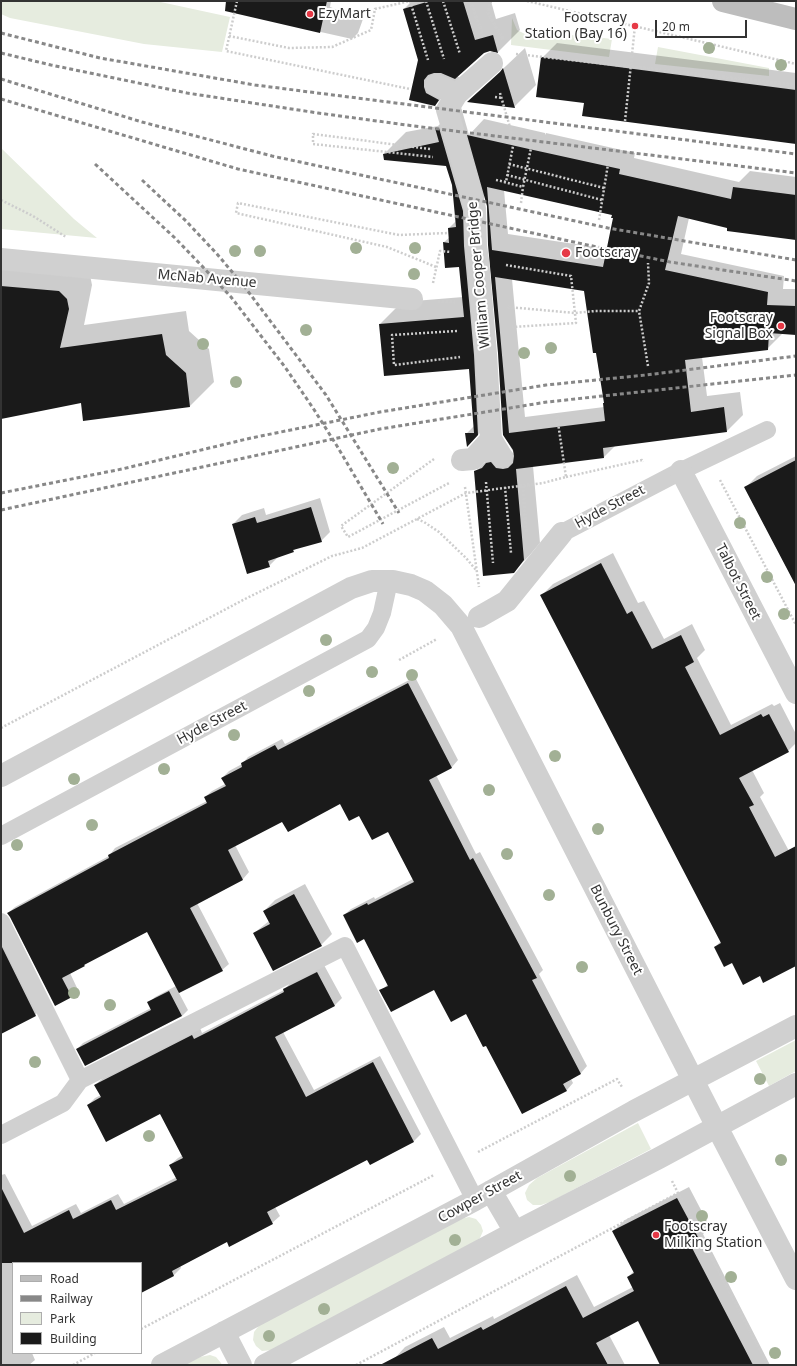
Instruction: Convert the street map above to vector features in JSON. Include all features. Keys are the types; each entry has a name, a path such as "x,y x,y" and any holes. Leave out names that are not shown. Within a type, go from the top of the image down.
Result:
{"street":[{"path":"723,1 796,19"},
{"name":"William Cooper Bridge","path":"492,64 457,94 447,110 475,209 476,246 486,354 492,451"},
{"path":"436,86 457,94"},
{"name":"McNab Avenue","path":"1,259 412,299"},
{"path":"463,471 473,459 492,451"},
{"name":"Talbot Street","path":"681,470 796,693"},
{"name":"Hyde Street","path":"479,617 507,602 562,533"},
{"path":"1,776 351,588 372,581 389,581"},
{"name":"Bunbury Street","path":"389,581 411,585 425,591 442,605 462,626 717,1127 796,1278"},
{"name":"Cowper Street","path":"162,1365 483,1195 634,1111 796,1026"},
{"path":"265,1365 515,1232 659,1158 796,1084"},
{"path":"483,1195 515,1232"},
{"path":"224,1332 241,1365"}],"lane":[{"name":"Hyde Street","path":"562,533 681,470 766,430"},
{"name":"Hyde Street","path":"1,836 368,639 376,628 382,614 389,581"},
{"path":"1,922 80,1080"},
{"path":"1,1135 63,1103 80,1080 344,946 456,1163 483,1195"}],"path":[{"path":"236,1 226,51 410,89 457,94"},
{"path":"229,36 289,48 332,47 371,30 375,9 410,1 436,86"},
{"path":"426,1 446,65"},
{"path":"442,1 462,59"},
{"path":"470,1 480,29"},
{"path":"491,1 488,12 506,45"},
{"path":"527,1 796,64"},
{"path":"625,121 635,26"},
{"path":"515,54 796,85"},
{"path":"492,64 514,141 506,182 496,180 523,187"},
{"path":"435,150 313,134 312,144 462,160"},
{"path":"520,203 531,148"},
{"path":"599,220 609,158"},
{"path":"509,164 604,188"},
{"path":"507,175 602,200"},
{"path":"1,200 33,216 69,238"},
{"path":"440,251 436,267 387,247 236,213 238,203 399,235 451,233"},
{"path":"478,260 571,276 576,323 507,327"},
{"path":"648,263 649,283 639,311 648,366"},
{"path":"575,313 595,311 639,311"},
{"path":"429,333 392,336 394,364 486,354"},
{"path":"557,416 566,477"},
{"path":"492,451 511,554"},
{"path":"492,451 493,563"},
{"path":"440,455 341,526 348,537 450,483"},
{"path":"1,728 245,599 332,556 362,548 466,493 543,483 642,460 644,464"},
{"path":"463,471 479,592"},
{"path":"715,481 719,479 796,625"},
{"path":"522,486 530,573"},
{"path":"417,519 439,532 466,558 476,571"},
{"path":"399,660 439,638"},
{"path":"142,1328 617,1079 625,1092"},
{"path":"670,1177 768,1365"},
{"path":"356,1365 678,1193"},
{"path":"73,1365 93,1354"}],"green space":[{"path":"1,1 156,1 230,17 222,52 144,44 10,18 1,14"},
{"path":"512,18 517,30 527,35 579,35 612,39 609,57 511,45"},
{"path":"658,47 769,68 769,76 655,64"},
{"path":"1,148 74,219 97,238 1,229"},
{"path":"796,1040 796,1071 769,1086 756,1061"},
{"path":"638,1123 651,1149 550,1202 541,1205 533,1205 527,1200 525,1193 529,1185 537,1178"},
{"path":"469,1217 476,1219 481,1225 483,1231 480,1238 473,1244 272,1350 262,1351 256,1346 253,1340 254,1332 261,1323 460,1219"},
{"path":"210,1355 216,1357 222,1365 184,1365 200,1357"}],"building":[{"path":"226,1 327,1 320,33 225,11"},
{"path":"430,1 463,1 475,40 493,35 498,53 490,51 484,53 455,79 441,73 428,75 424,80 424,87 426,93 439,100 435,106 409,100 418,60 403,9"},
{"path":"541,57 796,90 796,144 582,116 584,103 536,97"},
{"path":"503,68 515,108 467,102 500,72"},
{"path":"435,128 439,128 463,211 464,246 474,355 478,435 467,447 465,433 474,433 469,369 384,376 379,324 464,317 459,267 445,268 443,242 449,243 448,228 456,227 452,185 446,166 384,160 383,154 439,142"},
{"path":"467,135 620,169 619,174 731,199 733,187 796,195 796,240 727,231 727,228 678,216 665,270 768,292 767,305 796,306 796,335 769,333 768,350 685,360 691,412 724,407 727,432 603,448 604,458 516,469 524,560 514,573 483,576 474,471 482,468 486,463 491,462 496,468 508,468 513,463 514,456 513,450 503,435 498,353 488,245 487,206","holes":["487,187 612,215 611,218 613,218 603,267 492,250","495,277 584,291 593,353 596,353 604,403 605,421 509,433"]},
{"path":"1,286 59,291 67,299 69,309 60,348 162,334 166,355 186,373 190,407 83,421 81,403 1,419"},
{"path":"796,460 796,586 744,487"},
{"path":"311,507 322,542 293,550 294,552 268,561 270,567 247,574 232,524 255,517 257,523"},
{"path":"601,563 627,614 632,611 652,649 681,635 694,662 685,667 720,735 761,714 763,717 769,714 789,752 739,778 754,805 749,807 775,857 796,846 796,966 763,983 760,976 743,985 732,963 724,967 714,947 721,943 540,595"},
{"path":"408,683 452,768 429,780 470,860 473,858 537,978 532,980 581,1074 563,1084 567,1091 522,1114 486,1046 483,1047 466,1014 451,1022 434,990 391,1012 379,990 388,986 364,939 357,943 343,915 367,903 368,905 414,882 388,832 372,840 359,816 349,821 340,804 288,832 282,822 228,850 243,880 190,908 223,971 179,993 147,932 62,978 72,997 55,1006 7,913 109,858 108,855 207,803 204,797 226,786 221,778 242,767 241,763 275,745 278,750"},
{"path":"294,894 322,946 273,971 253,933 270,924 263,911"},
{"path":"1,945 36,1016 1,1034"},
{"path":"317,972 335,1006 275,1037 306,1097 373,1062 414,1142 370,1165 367,1160 267,1212 273,1224 229,1247 227,1242 172,1271 174,1276 142,1292 142,1262 1,1263 1,1187 24,1233 69,1210 73,1219 111,1200 116,1210 177,1180 169,1165 183,1158 160,1114 106,1142 87,1105 101,1097 94,1085 192,1035 194,1039 212,1030 284,992 283,989"},
{"path":"169,991 182,1016 85,1066 76,1049 151,1010 147,1002"},
{"path":"677,1198 699,1239 690,1244 753,1365 660,1365 638,1321 596,1343 608,1365 380,1365 432,1338 438,1349 481,1327 483,1330 566,1286 583,1318 634,1291 627,1277 634,1273 612,1231"}],"railway":[{"path":"1,33 100,58 255,85 796,154"},
{"path":"1,53 51,65 187,93 318,113 796,173"},
{"path":"1,79 142,122 272,156 608,228 796,260"},
{"path":"1,99 238,169 670,262 796,281"},
{"path":"95,164 175,238 231,297 285,367 313,408 383,524"},
{"path":"142,180 186,221 244,286 326,395 399,513"},
{"path":"1,493 122,469 251,438 380,412 546,385 646,375 796,356"},
{"path":"1,510 380,429 547,402 796,375"}],"place":[{"name":"EzyMart","path":"310,14"},
{"name":"Footscray Station (Bay 16)","path":"635,26"},
{"name":"Footscray","path":"566,253"},
{"name":"Footscray Signal Box","path":"781,326"},
{"name":"Footscray Milking Station","path":"656,1235"}]}
